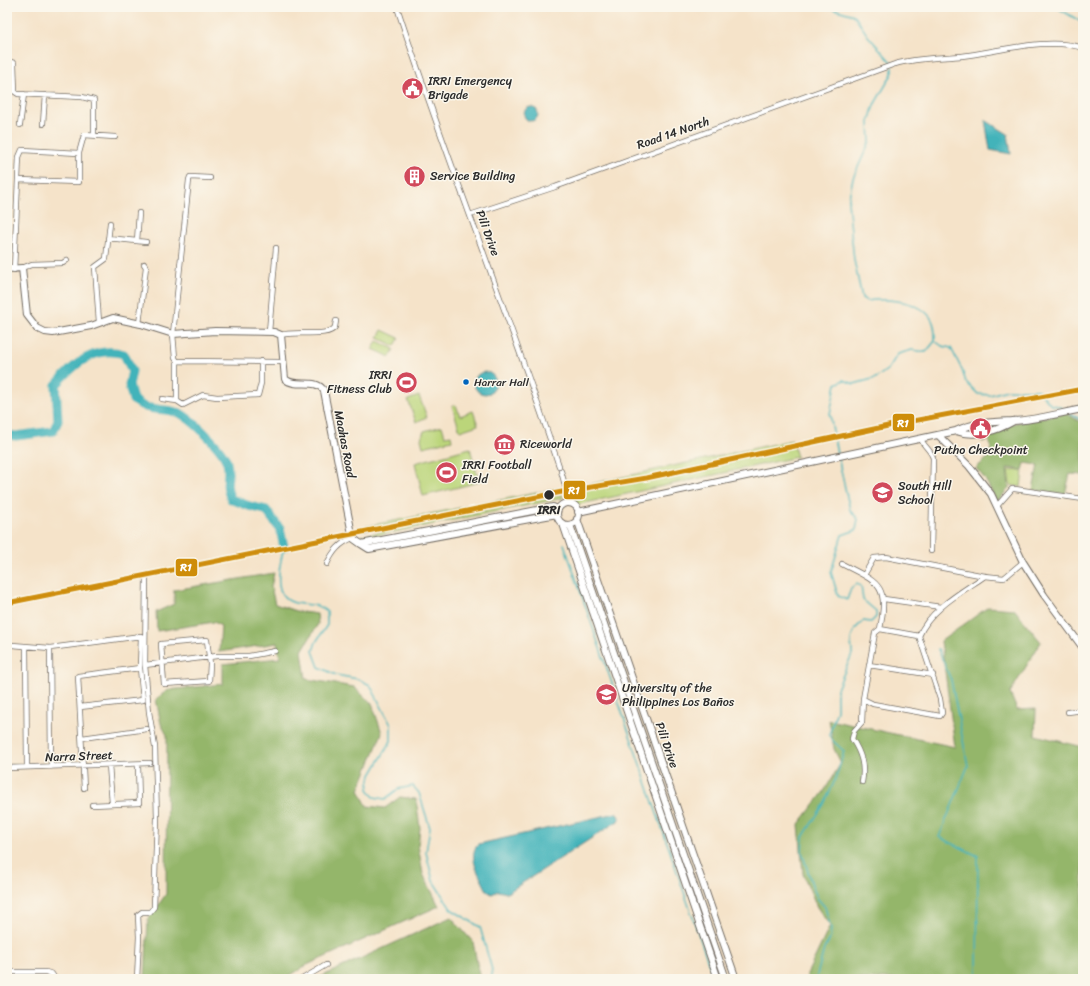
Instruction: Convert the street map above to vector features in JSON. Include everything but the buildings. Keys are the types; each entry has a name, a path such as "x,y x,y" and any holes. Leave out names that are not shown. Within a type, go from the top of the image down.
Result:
{"street":[{"name":"Pili Drive","path":"397,7 470,215 525,365 559,466"},
{"name":"Road 14 North","path":"470,215 909,60 963,56 1011,47 1073,45 1083,48"},
{"path":"7,61 14,63 15,92 18,94 82,97 94,100 94,135"},
{"path":"20,125 24,94"},
{"path":"43,124 45,95"},
{"path":"19,180 79,182 79,153 84,135 115,137"},
{"path":"67,260 64,263 32,264 22,268 10,270 19,180 19,156 22,150 79,153"},
{"path":"177,401 177,361 172,334 189,180 190,177 210,178"},
{"path":"137,241 139,213"},
{"path":"99,322 95,267 106,258 110,223"},
{"path":"108,238 146,242"},
{"path":"269,332 276,248"},
{"path":"139,324 146,267 144,264"},
{"path":"22,268 26,315 37,328 52,333 91,326 113,318 172,334 215,331 274,332 281,335 297,332 311,334 330,332 335,327 336,321"},
{"name":"Maahas Road","path":"281,335 285,379 293,384 315,384 324,391 334,451 353,538"},
{"path":"177,361 279,362"},
{"path":"162,399 177,401 183,405 203,395 217,397 258,395 261,383 261,361"},
{"path":"578,512 956,431 965,434 991,430 1001,428 1014,421 1083,409"},
{"path":"938,435 977,476 997,506 1023,562 1044,595 1083,648"},
{"path":"921,439 925,448 932,454 933,458 931,551"},
{"path":"561,471 570,503"},
{"path":"997,506 1012,489 1015,488 1083,499"},
{"path":"557,511 565,503 570,503 576,506 578,512 577,519 566,524"},
{"path":"327,564 332,554 341,544 353,538 361,544 552,507 557,511 559,520 566,524 726,979"},
{"name":"Pili Drive","path":"577,519 736,979"},
{"path":"566,524 718,979"},
{"path":"864,575 874,558 886,557 985,576 1004,578 1023,562"},
{"path":"842,564 874,581 882,590 884,599 880,629 875,633 869,665 863,699 862,722 854,731 852,738 860,753 865,770 862,782"},
{"path":"137,979 139,930 138,915 142,912 150,912 154,907 158,839 155,747 150,728 145,665 146,575"},
{"path":"863,699 873,704 940,716 942,713 940,699 919,636 929,619 941,607 985,576"},
{"path":"884,599 941,607"},
{"path":"880,629 919,636"},
{"path":"12,645 50,648 141,636 140,668 143,700 80,707"},
{"path":"207,640 210,658 209,681 164,684 163,664 161,644 207,640"},
{"path":"26,647 27,767"},
{"path":"50,648 51,767"},
{"path":"145,665 210,658 250,656 275,651"},
{"path":"869,665 932,675"},
{"path":"84,788 78,676 140,668"},
{"path":"1068,712 1083,710"},
{"path":"82,738 147,729"},
{"name":"Narra Street","path":"8,768 150,763"},
{"path":"92,804 139,803 138,764"},
{"path":"109,765 112,803"},
{"path":"302,979 326,965"},
{"path":"7,972 46,972 52,974 55,979"},
{"path":"31,972 33,979"}],"green space":[{"path":"382,330 399,338 395,346 378,338"},
{"path":"377,341 394,349 390,357 373,349"},
{"path":"419,396 427,417 416,422 408,400"},
{"path":"456,405 460,416 473,411 478,425 460,431 452,406"},
{"path":"1066,413 1083,424 1083,475 1070,474 1065,494 1033,490 1038,465 1025,463 1023,470 1007,468 1009,488 997,502 985,479 976,468 989,457 991,447 988,440 982,442 982,435 1015,423"},
{"path":"442,426 445,436 451,435 452,440 423,447 421,439 424,431"},
{"path":"792,440 797,457 576,505 572,488"},
{"name":"IRRI Football Field","path":"470,448 479,482 423,496 415,463"},
{"path":"1008,470 1023,471 1021,487 1010,485"},
{"path":"561,488 561,490 359,531 358,528"},
{"path":"562,494 563,498 364,538 360,536"},
{"path":"274,573 271,587 275,604 296,611 317,614 318,624 302,651 306,679 354,687 372,704 382,733 359,790 367,806 385,808 400,797 416,799 420,828 418,845 423,874 439,906 307,965 284,979 259,977 145,979 148,920 166,894 167,735 161,724 156,699 168,690 223,684 223,664 280,658 277,643 219,652 221,626 214,622 157,631 156,612 174,604 174,590"},
{"path":"988,607 1014,609 1041,642 1010,693 1017,710 1036,709 1035,735 1083,747 1083,979 807,979 807,974 830,926 817,907 803,874 799,824 823,793 841,763 834,749 829,720 955,747 941,641"},
{"path":"451,917 473,942 480,979 316,979"}],"water":[{"path":"531,107 536,109 538,114 536,119 531,121 526,119 524,114 526,109"},
{"path":"985,120 1008,134 1011,154 990,150"},
{"path":"481,372 489,372 496,379 496,387 489,394 481,394 474,387 474,379"},
{"path":"616,813 620,818 618,821 507,893 498,891 492,894 487,891 474,861 475,849 479,844"}],"waterway":[{"path":"827,7 854,15 868,36 892,63"},
{"path":"1056,7 1083,23"},
{"path":"837,454 830,414 836,384 844,380 854,384 876,378 888,369 898,354 912,350 926,352 935,341 934,326 930,318 924,311 916,306 895,301 867,301 862,298 854,260 848,202 853,178 870,141 869,122 874,105 892,74 892,67"},
{"path":"935,341 942,346 951,348 966,382 978,394 990,395 1007,390 1038,390 1051,405 1059,406 1064,410"},
{"path":"7,435 16,436 53,431 58,421 56,385 63,377 86,358 94,354 104,352 124,354 132,371 129,385 133,400 147,408 168,410 179,413 191,421 206,435 225,457 228,468 227,484 231,499 249,506 266,510 280,529 284,547"},
{"path":"1071,414 1083,421"},
{"path":"816,979 824,949 830,939 831,929 825,907 818,899 813,888 802,852 803,837 824,804 836,778 844,751 829,735 837,710 837,689 852,654 851,639 855,629 863,621 871,622 876,617 876,611 863,600 861,586 856,584 851,588 847,600 838,596 831,572 842,535 856,530 858,519 850,510 838,457"},
{"path":"564,544 714,979"},
{"path":"284,547 279,571 279,587 282,594 287,600 295,603 316,606 327,612 327,625 316,642 313,651 319,667 336,675 358,679 370,685 391,725 391,741 371,775 368,789 374,797 385,799 398,789 413,786 419,793 430,828 426,852 433,881 451,909 480,927 492,970 492,979"},
{"path":"938,649 951,680 968,766 939,837 978,856 977,979"}],"transit line":[{"name":"R1","path":"7,603 562,492 646,478 902,423 1083,389"}],"place":[{"name":"IRRI Emergency Brigade","path":"413,88"},
{"name":"Service Building","path":"415,176"},
{"name":"IRRI Fitness Club","path":"407,382"},
{"name":"Harrar Hall","path":"466,382"},
{"name":"Putho Checkpoint","path":"981,429"},
{"name":"Riceworld","path":"505,444"},
{"name":"IRRI Football Field","path":"447,472"},
{"name":"South Hill School","path":"882,493"},
{"name":"IRRI","path":"549,495"},
{"name":"University of the Philippines Los Baños","path":"607,695"}]}
